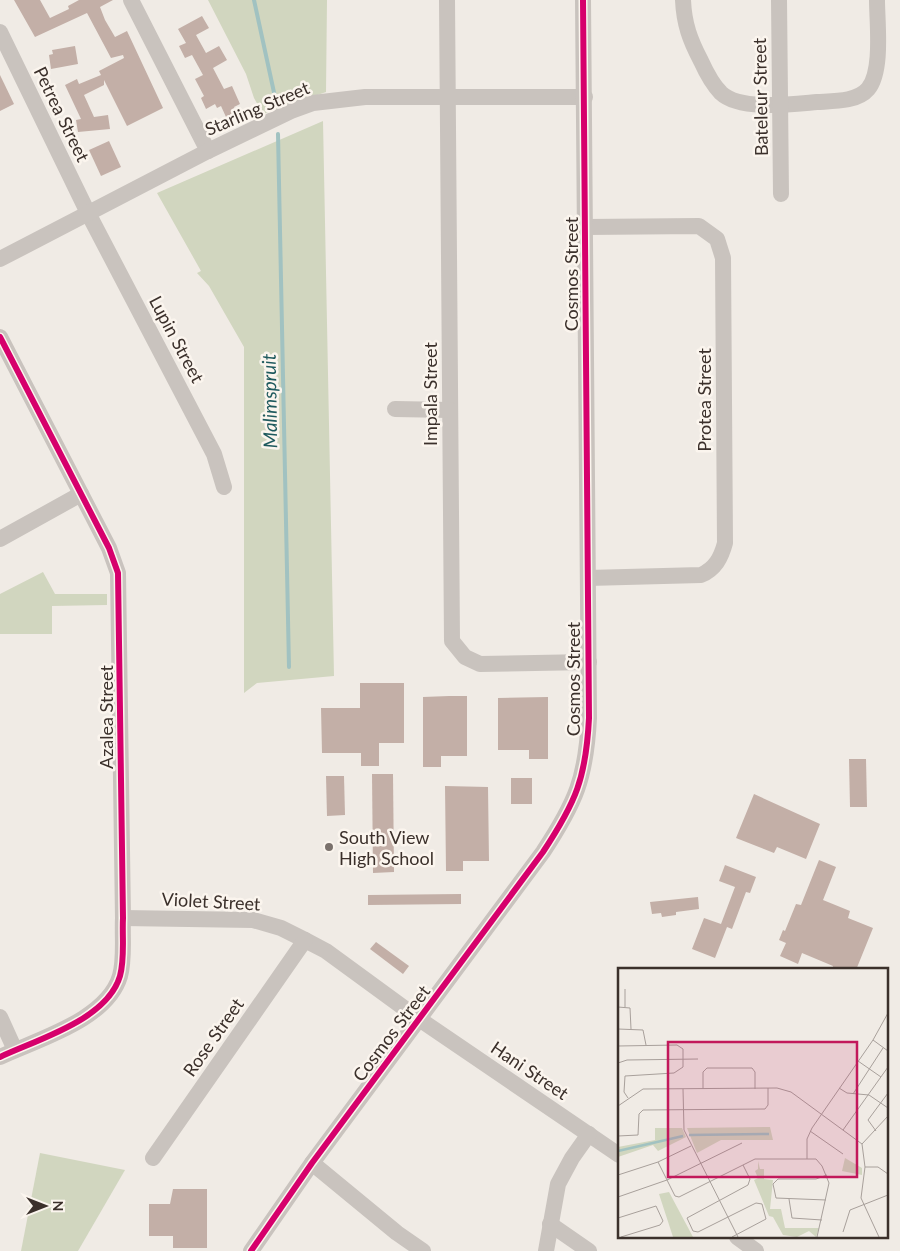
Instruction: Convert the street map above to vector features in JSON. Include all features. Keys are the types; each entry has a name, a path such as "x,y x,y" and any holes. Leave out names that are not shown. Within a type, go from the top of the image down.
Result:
{"street":[{"path":"131,0 208,151"},
{"name":"Impala Street","path":"447,0 452,641 465,657 480,664 589,662"},
{"name":"Cosmos Street","path":"251,1251 312,1163 566,816 585,765 589,718 589,662 583,0"},
{"path":"684,0 684,14 689,38 714,84 722,94 731,100 780,105 840,100 860,95 867,90 872,83 877,58 877,0"},
{"name":"Bateleur Street","path":"779,0 781,194"},
{"name":"Petrea Street","path":"0,32 88,213"},
{"name":"Starling Street","path":"0,258 208,151 313,103 341,98 585,97"},
{"name":"Lupin Street","path":"88,213 214,454 224,487"},
{"name":"Protea Street","path":"586,227 699,226 717,239 722,247 725,543 723,552 714,567 701,575 588,578"},
{"name":"Azalea Street","path":"0,337 109,548 118,573 120,586 123,918 120,978 106,1002 74,1023 7,1054"},
{"path":"395,409 450,410"},
{"path":"0,539 81,494"},
{"name":"Violet Street","path":"123,918 253,920 281,928 343,963 419,1019"},
{"name":"Rose Street","path":"153,1158 305,940"},
{"path":"0,1016 7,1054"},
{"name":"Hani Street","path":"419,1019 618,1154"},
{"path":"546,1251 558,1184 572,1158 589,1134"},
{"path":"312,1163 397,1233 424,1251"},
{"path":"550,1224 589,1251"},
{"path":"738,1238 756,1251"}],"green space":[{"path":"208,0 327,0 326,92 263,114 254,98 246,74"},
{"path":"323,121 334,676 257,683 244,693 244,347 209,286 197,273 201,271 157,193"},
{"path":"43,572 55,594 107,594 107,605 52,606 52,634 0,634 0,594"},
{"path":"40,1153 125,1170 78,1251 21,1251"}],"building":[{"path":"14,0 40,0 50,18 69,9 68,6 79,0 113,0 100,7 105,20 115,37 127,31 163,108 127,126 104,80 104,85 84,95 94,117 108,115 110,129 78,132 76,120 81,119 65,85 77,79 79,84 101,75 99,71 124,58 123,55 111,58 87,13 35,37"},
{"path":"202,16 209,28 196,35 206,53 219,46 227,60 213,68 224,89 232,86 240,104 234,107 236,112 226,117 221,106 217,108 215,104 206,109 201,98 204,96 195,79 203,75 192,55 185,58 179,46 186,43 178,29"},
{"path":"75,46 78,64 51,69 49,55 53,54 52,50"},
{"path":"0,75 14,104 0,111"},
{"path":"109,141 121,167 101,176 89,150"},
{"path":"360,683 404,683 404,743 379,743 379,766 361,766 361,753 322,753 321,708 360,708"},
{"path":"467,696 467,756 441,756 441,767 423,767 423,697"},
{"path":"548,697 548,759 529,759 529,750 498,750 498,698"},
{"path":"849,759 866,759 867,807 850,807"},
{"path":"372,774 393,774 394,872 373,873"},
{"path":"326,776 344,776 345,815 327,816"},
{"path":"511,778 532,778 532,804 511,804"},
{"path":"445,786 488,787 489,861 463,861 463,871 446,871"},
{"path":"754,794 820,824 806,859 777,847 774,853 736,838"},
{"path":"819,860 836,867 823,900 850,911 848,918 873,928 857,968 832,968 833,966 802,953 798,964 780,956 786,943 779,940 783,930 785,931 796,904 801,905"},
{"path":"725,865 756,877 750,893 746,892 732,929 727,927 715,958 692,949 704,918 721,924 735,887 719,881"},
{"path":"461,894 461,904 368,905 368,895"},
{"path":"698,897 699,909 676,912 676,915 662,917 661,913 652,914 650,902"},
{"path":"376,942 409,966 403,974 370,949"},
{"path":"173,1189 207,1189 207,1248 173,1248 173,1236 149,1236 149,1204 170,1204"}],"waterway":[{"path":"254,0 275,97"},
{"name":"Malimspruit","path":"278,134 289,667"}],"cycle path":[{"path":"251,1251 312,1163 543,852 564,818 582,774 588,739 589,718 583,0"},
{"path":"0,337 109,548 118,573 123,918 122,969 113,991 101,1005 69,1026 0,1057"}],"place":[{"name":"South View High School","path":"329,847"}]}
